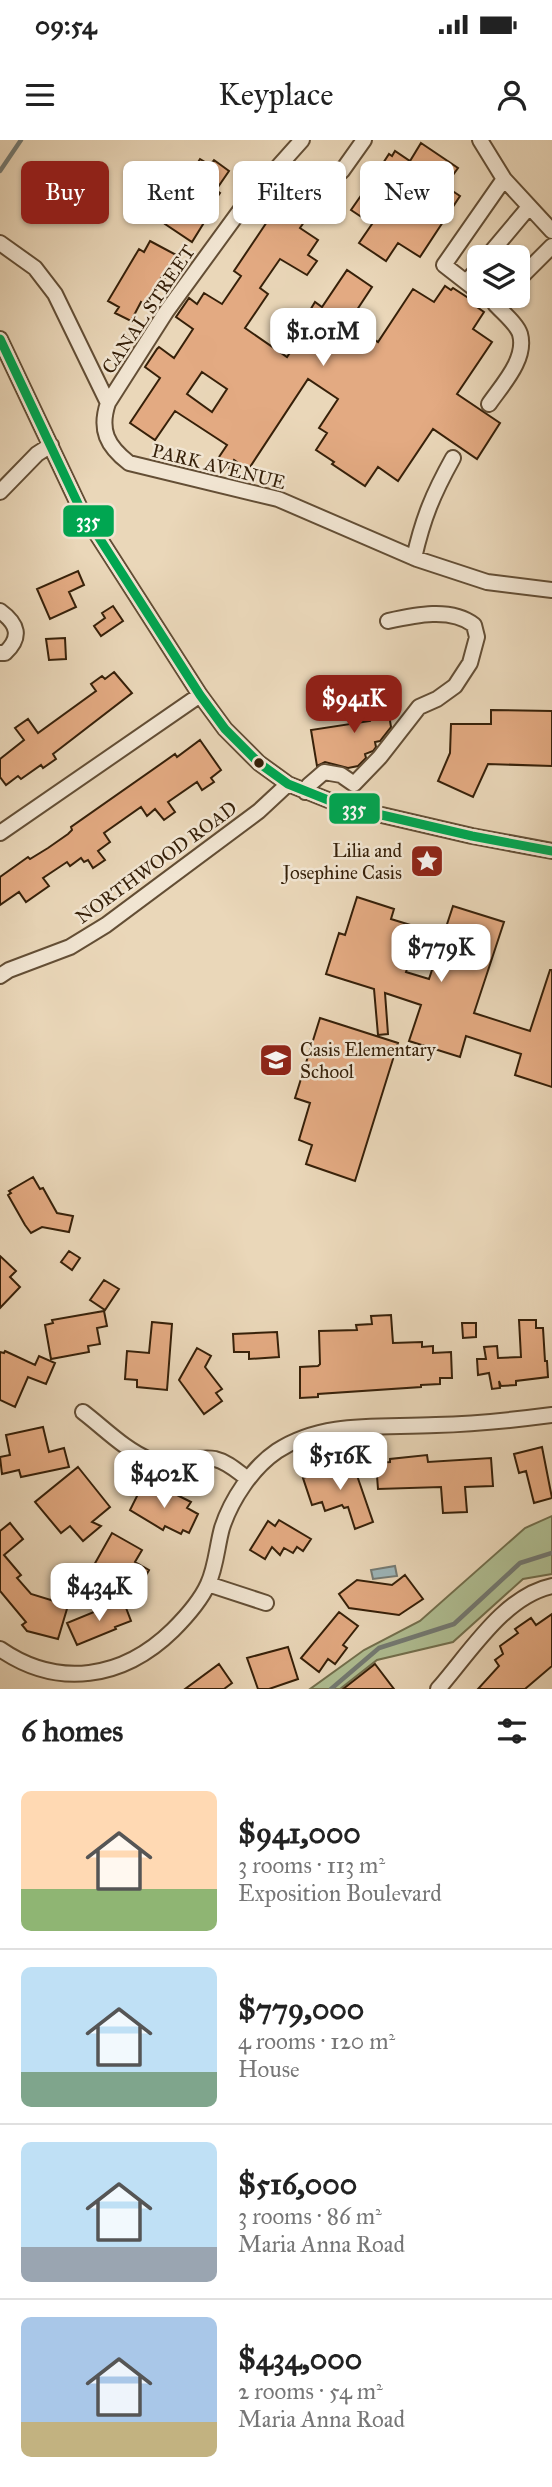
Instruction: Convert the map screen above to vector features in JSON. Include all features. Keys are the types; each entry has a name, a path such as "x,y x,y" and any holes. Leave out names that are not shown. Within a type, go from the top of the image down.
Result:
{"street":[{"name":"CANAL STREET","path":"108,403 166,312 237,214 302,140"},
{"path":"346,165 364,140"},
{"path":"480,140 504,179 552,232"},
{"path":"466,282 444,265 504,179"},
{"path":"497,245 529,207"},
{"name":"PARK AVENUE","path":"0,243 34,268 55,294 108,403 104,416 106,436 114,451 129,463 278,499 414,558 487,582 552,590"},
{"path":"530,268 552,246"},
{"path":"489,404 516,365 521,345 520,332 499,308"},
{"path":"0,339 80,508 200,695 225,729 259,763 288,784 346,807 552,851"},
{"path":"0,492 37,454 51,445"},
{"path":"414,558 422,521 453,458"},
{"path":"0,653 5,653 13,645 16,634 14,625 2,614"},
{"path":"346,807 354,784 380,757 419,707 438,699 455,686 470,663 477,637 474,625 453,614 387,621"},
{"path":"0,832 200,695"},
{"path":"305,792 324,772 341,775 354,784"},
{"name":"NORTHWOOD ROAD","path":"0,976 70,947 106,925 259,811 288,784"},
{"path":"83,1412 131,1450 152,1461 174,1463 215,1459 230,1465 248,1479"},
{"path":"0,1649 16,1660 71,1674 102,1671 132,1662 164,1639 189,1614 208,1584 223,1526 248,1479 275,1452 307,1435 368,1425 435,1426 552,1415"},
{"path":"208,1584 266,1603"},
{"path":"438,1689 510,1607 520,1599 552,1586"}],"green space":[{"path":"552,1516 552,1574 523,1579 453,1642 377,1660 340,1689 310,1689 364,1650 420,1621 525,1528"}],"water":[{"path":"395,1566 397,1576 373,1579 371,1570"}],"building":[{"path":"421,143 448,161 410,161"},
{"path":"395,151 410,161 384,161"},
{"path":"219,164 229,171 219,186"},
{"path":"454,192 460,196 454,205"},
{"path":"360,197 360,216 351,210"},
{"path":"165,224 203,224 192,242"},
{"path":"266,224 303,224 300,228 318,240 308,255 317,261 307,275 280,259 260,288 268,294 245,328 287,357 315,316 309,312 315,302 322,307 347,270 372,287 349,322 378,342 413,289 434,302 445,286 467,297 467,308 478,308 484,312 473,329 492,342 457,394 500,423 477,459 433,429 398,481 378,467 365,486 316,450 327,433 319,428 338,399 308,379 248,470 234,460 229,468 217,460 227,445 175,411 155,440 130,423 160,378 145,367 157,349 159,347 174,358 193,329 176,317 189,298 197,304 204,293 222,304 241,276 234,271","holes":["202,372 227,389 212,412 187,394"]},
{"path":"372,224 442,224 420,257 398,243 386,261 359,243"},
{"path":"150,241 178,256 166,278 162,276 146,305 141,302 131,321 115,313 119,307 108,301 139,249 144,252"},
{"path":"78,571 84,585 69,592 76,607 50,619 37,589"},
{"path":"113,606 123,621 101,636 94,626 105,618 102,613"},
{"path":"65,638 66,659 49,660 46,639"},
{"path":"114,672 132,693 53,754 56,759 43,768 41,765 21,779 18,776 6,785 0,777 0,759 24,740 15,728 28,719 38,733 96,691 91,684"},
{"path":"385,689 391,727 380,741 375,742 373,751 365,754 366,758 358,766 348,768 325,762 317,766 311,730 370,721 365,693"},
{"path":"491,710 552,711 552,766 488,764 473,797 438,781 450,753 451,724 491,724"},
{"path":"200,740 221,770 211,778 214,782 202,790 197,782 168,802 175,812 164,820 155,809 147,816 141,807 104,833 110,842 98,851 105,860 93,868 88,860 84,862 81,858 70,866 67,862 43,878 49,886 26,902 19,892 0,905 0,877 28,857 30,859 48,848 68,834 72,830 71,827 175,754 177,757"},
{"path":"357,897 394,909 391,919 420,928 406,972 429,979 453,906 504,922 474,1013 530,1031 552,970 552,1087 515,1075 521,1054 466,1036 460,1057 409,1041 421,1005 385,993 388,1034 378,1035 374,989 326,974 339,933 345,935"},
{"path":"320,1018 398,1043 355,1181 306,1164 312,1145 299,1140 310,1103 295,1098"},
{"path":"33,1177 40,1189 43,1188 57,1213 73,1216 69,1232 42,1227 31,1233 25,1225 8,1195 11,1193 9,1191"},
{"path":"69,1251 80,1258 72,1270 61,1262"},
{"path":"0,1256 16,1271 10,1277 20,1287 0,1308"},
{"path":"104,1280 119,1289 105,1310 90,1300"},
{"path":"104,1311 107,1326 97,1328 100,1344 88,1346 89,1352 51,1359 45,1325 53,1323 52,1320"},
{"path":"391,1315 393,1343 422,1342 422,1347 433,1346 433,1353 451,1352 452,1378 440,1378 440,1384 421,1387 318,1394 318,1397 300,1398 300,1367 320,1364 319,1331 357,1330 356,1325 372,1324 371,1316"},
{"path":"519,1320 536,1320 536,1328 543,1328 548,1377 516,1381 516,1385 501,1386 499,1381 500,1388 492,1389 489,1373 478,1375 477,1359 486,1359 484,1347 497,1346 498,1358 521,1357"},
{"path":"152,1322 172,1324 167,1390 137,1387 137,1380 125,1379 127,1351 149,1353"},
{"path":"462,1323 476,1323 476,1337 463,1338"},
{"path":"277,1332 279,1357 249,1359 249,1352 234,1352 233,1334"},
{"path":"197,1348 211,1356 205,1367 222,1389 216,1393 222,1401 204,1414 179,1380"},
{"path":"5,1351 35,1365 39,1356 55,1363 46,1384 28,1377 15,1407 0,1400 0,1352"},
{"path":"43,1427 49,1452 64,1448 69,1467 21,1477 19,1470 2,1474 0,1457 10,1455 6,1435"},
{"path":"542,1447 552,1498 534,1503 526,1471 519,1473 514,1454"},
{"path":"427,1455 428,1462 491,1458 493,1486 465,1487 467,1512 443,1513 441,1487 378,1489 376,1463"},
{"path":"352,1461 373,1522 355,1529 348,1507 344,1508 342,1505 325,1511 322,1502 312,1505 303,1478"},
{"path":"78,1467 110,1507 92,1522 101,1526 83,1541 70,1526 61,1533 35,1502"},
{"path":"143,1484 161,1493 165,1489 191,1502 187,1508 198,1514 189,1533 183,1530 181,1534 165,1526 163,1530 130,1510"},
{"path":"279,1520 311,1539 303,1551 297,1547 293,1553 284,1548 280,1555 272,1547 265,1559 250,1550 268,1521 275,1526"},
{"path":"10,1523 23,1539 4,1555 21,1575 17,1578 31,1594 54,1601 61,1578 75,1582 58,1639 27,1631 22,1625 26,1622 0,1591 0,1531"},
{"path":"112,1533 142,1550 135,1562 149,1570 137,1591 113,1577 119,1592 89,1574"},
{"path":"405,1575 423,1599 399,1615 349,1608 339,1594 357,1580 392,1585"},
{"path":"123,1600 131,1621 77,1645 67,1623"},
{"path":"339,1612 358,1626 343,1645 347,1648 335,1664 328,1659 319,1672 301,1658"},
{"path":"552,1614 552,1666 525,1689 478,1689 499,1666 495,1660 503,1654 500,1646 518,1633 515,1629 531,1618 536,1625"},
{"path":"288,1647 298,1679 269,1689 258,1689 247,1658"},
{"path":"219,1664 232,1683 224,1689 185,1689"},
{"path":"375,1664 394,1689 343,1689 361,1675"}],"waterway":[{"path":"0,171 21,140"},
{"path":"331,1689 379,1648 454,1624 520,1563 552,1553"}],"transit line":[{"name":"335","path":"0,339 80,508 200,695 225,729 259,763 288,784 343,806 472,836 552,851"}],"place":[{"name":"Lilia and Josephine Casis","path":"427,861"},
{"name":"Casis Elementary School","path":"276,1060"}]}
